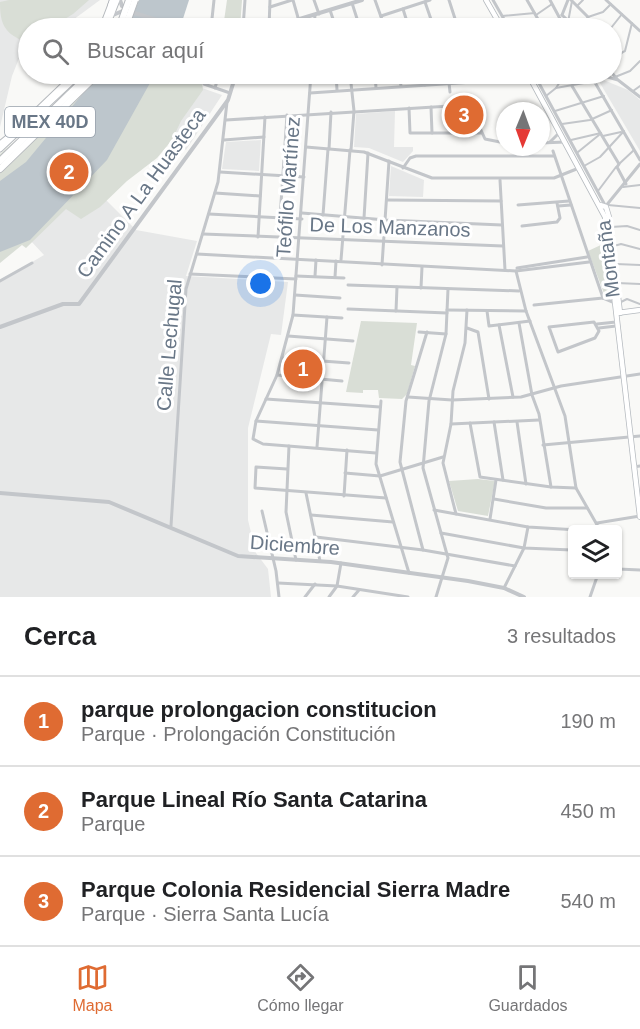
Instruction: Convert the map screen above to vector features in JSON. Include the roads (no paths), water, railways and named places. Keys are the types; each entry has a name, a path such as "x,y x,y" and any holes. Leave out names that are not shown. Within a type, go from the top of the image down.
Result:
{"highway":[{"path":"123,18 129,0"},
{"path":"129,18 135,0"},
{"name":"MEX 40D","path":"0,161 80,84"},
{"name":"MEX 40D","path":"0,169 88,84"}],"main road":[{"path":"486,0 496,18"},
{"path":"110,18 114,1"},
{"path":"108,18 114,1"},
{"path":"0,144 64,84"},
{"path":"0,149 69,84"},
{"name":"Montaña","path":"538,86 559,124 560,132 568,141 604,207 610,227 615,264 616,324 633,467 638,481 640,516"},
{"name":"Montaña","path":"604,207 616,286"},
{"path":"617,313 640,310"}],"street":[{"path":"212,18 214,0"},
{"path":"243,18 244,0"},
{"path":"270,0 270,18"},
{"path":"270,7 293,0 298,18"},
{"path":"314,0 316,18"},
{"path":"336,0 338,8"},
{"path":"308,18 359,0"},
{"path":"375,0 382,18"},
{"path":"381,15 430,0"},
{"path":"449,0 455,18"},
{"path":"495,0 502,16 535,14 551,2 564,18"},
{"path":"527,0 537,18"},
{"path":"570,0 586,18"},
{"path":"562,18 570,0"},
{"path":"568,18 570,0"},
{"path":"577,6 584,0"},
{"path":"606,0 640,31"},
{"path":"114,1 126,9 153,18"},
{"path":"425,2 431,18"},
{"path":"352,3 357,18"},
{"path":"589,18 603,12 610,4"},
{"path":"111,18 115,12 126,9 156,18"},
{"path":"403,9 406,18"},
{"path":"330,10 333,18"},
{"path":"619,18 622,14"},
{"path":"622,53 627,48 632,23"},
{"path":"622,76 640,61"},
{"path":"622,83 640,98"},
{"path":"206,84 230,93"},
{"path":"214,88 215,84"},
{"path":"228,100 233,84"},
{"name":"Teófilo Martínez","path":"256,421 277,375 293,315 311,84"},
{"path":"337,84 337,90"},
{"path":"341,260 354,111 352,84"},
{"path":"376,84 376,88"},
{"path":"310,93 449,84 450,92"},
{"path":"546,96 559,84"},
{"path":"556,88 581,84"},
{"path":"597,84 640,162 625,186 604,207"},
{"name":"Montaña","path":"538,86 555,111 559,124 577,152 582,167 598,191 604,207"},
{"path":"572,86 590,120 597,124 618,165 625,186"},
{"path":"633,91 640,86"},
{"path":"555,111 604,96"},
{"name":"Calle Lechugal","path":"171,526 186,299 190,274 215,193 228,100"},
{"name":"Camino A La Huasteca","path":"0,327 63,304 79,304 228,100"},
{"path":"455,106 455,133"},
{"path":"226,120 331,112 470,106 481,134 488,141 496,142"},
{"path":"431,107 432,133"},
{"path":"409,108 410,132 481,134"},
{"path":"559,124 590,120 612,110"},
{"path":"323,215 331,112"},
{"path":"280,218 286,115"},
{"path":"258,237 265,117"},
{"path":"550,143 624,131"},
{"path":"306,147 368,153 432,178 501,180 560,177 600,157 608,145 624,131"},
{"path":"550,142 560,132"},
{"path":"577,152 602,135"},
{"path":"223,140 264,137"},
{"path":"598,191 618,165 634,150"},
{"path":"364,218 368,153"},
{"path":"403,168 410,158 416,156 554,154 587,257 603,298"},
{"path":"382,265 389,161"},
{"path":"219,172 304,177"},
{"path":"501,180 505,270"},
{"path":"625,186 640,185"},
{"path":"215,193 260,196"},
{"path":"387,200 501,201"},
{"path":"518,205 570,203"},
{"path":"522,226 557,222 560,218 558,205"},
{"path":"604,207 640,208"},
{"path":"302,213 386,220 502,225"},
{"path":"209,214 302,219"},
{"path":"610,227 627,226 640,230"},
{"name":"De Los Manzanos","path":"203,234 503,246"},
{"path":"613,246 621,244 640,249"},
{"path":"196,254 505,270 589,262"},
{"path":"515,270 546,262 587,257"},
{"path":"315,276 316,260"},
{"path":"335,277 336,261"},
{"path":"0,281 32,263"},
{"path":"615,264 640,265"},
{"path":"421,288 422,267"},
{"path":"515,270 519,291 565,416 576,488 597,523 640,516"},
{"path":"190,274 344,278"},
{"path":"616,286 640,284"},
{"path":"348,285 519,291"},
{"path":"396,311 397,287"},
{"path":"436,597 444,578 447,554 423,477 430,397 446,334 448,289"},
{"path":"295,296 340,298"},
{"path":"534,305 603,298 616,303 627,299 640,304"},
{"path":"348,309 447,312 526,311"},
{"path":"456,514 443,469 443,457 451,424 452,400 467,328 467,310"},
{"path":"487,311 488,326 530,321"},
{"path":"293,315 342,318"},
{"path":"317,448 327,317"},
{"path":"598,326 595,338 559,353 549,330 552,325 592,321 598,326 616,324"},
{"path":"519,323 532,395 540,420 551,487"},
{"path":"499,326 513,397"},
{"path":"467,328 478,332 489,399"},
{"path":"419,332 446,334"},
{"path":"423,549 400,470 406,401 427,332"},
{"path":"288,336 353,341"},
{"path":"282,358 349,363"},
{"path":"408,397 452,400 513,397 640,374"},
{"path":"277,375 342,381"},
{"path":"266,399 380,407"},
{"path":"381,401 376,453 386,498 409,573"},
{"path":"451,424 540,420"},
{"path":"376,453 255,442 253,435 256,421 378,430"},
{"path":"494,422 503,481"},
{"path":"517,422 526,484"},
{"path":"470,423 480,477 551,487 576,488"},
{"path":"543,445 640,436"},
{"path":"289,446 286,512 296,560"},
{"path":"344,496 347,450"},
{"path":"345,473 380,476 443,457"},
{"path":"633,467 640,466"},
{"path":"287,469 256,467 255,488 386,498"},
{"path":"490,520 496,480"},
{"name":"Diciembre","path":"0,493 109,502 171,526 238,556 341,563 504,588 524,597"},
{"path":"306,493 320,561"},
{"path":"494,499 546,508 587,508"},
{"path":"434,510 528,527 568,529"},
{"path":"262,512 279,597"},
{"path":"311,515 394,522"},
{"path":"504,588 524,548 528,527"},
{"path":"441,533 524,548 568,550"},
{"path":"316,537 423,549 515,566"},
{"path":"329,597 337,586 341,563"},
{"path":"622,569 640,570"},
{"path":"590,597 596,579"},
{"path":"278,583 337,586 381,595 408,597"},
{"path":"304,597 315,584"},
{"path":"353,597 359,590"}],"place":[{"name":"Parque Colonia Residencial Sierra Madre","path":"464,115"},
{"name":"Parque Lineal Río Santa Catarina","path":"69,172"},
{"name":"parque prolongacion constitucion","path":"303,369"}]}
